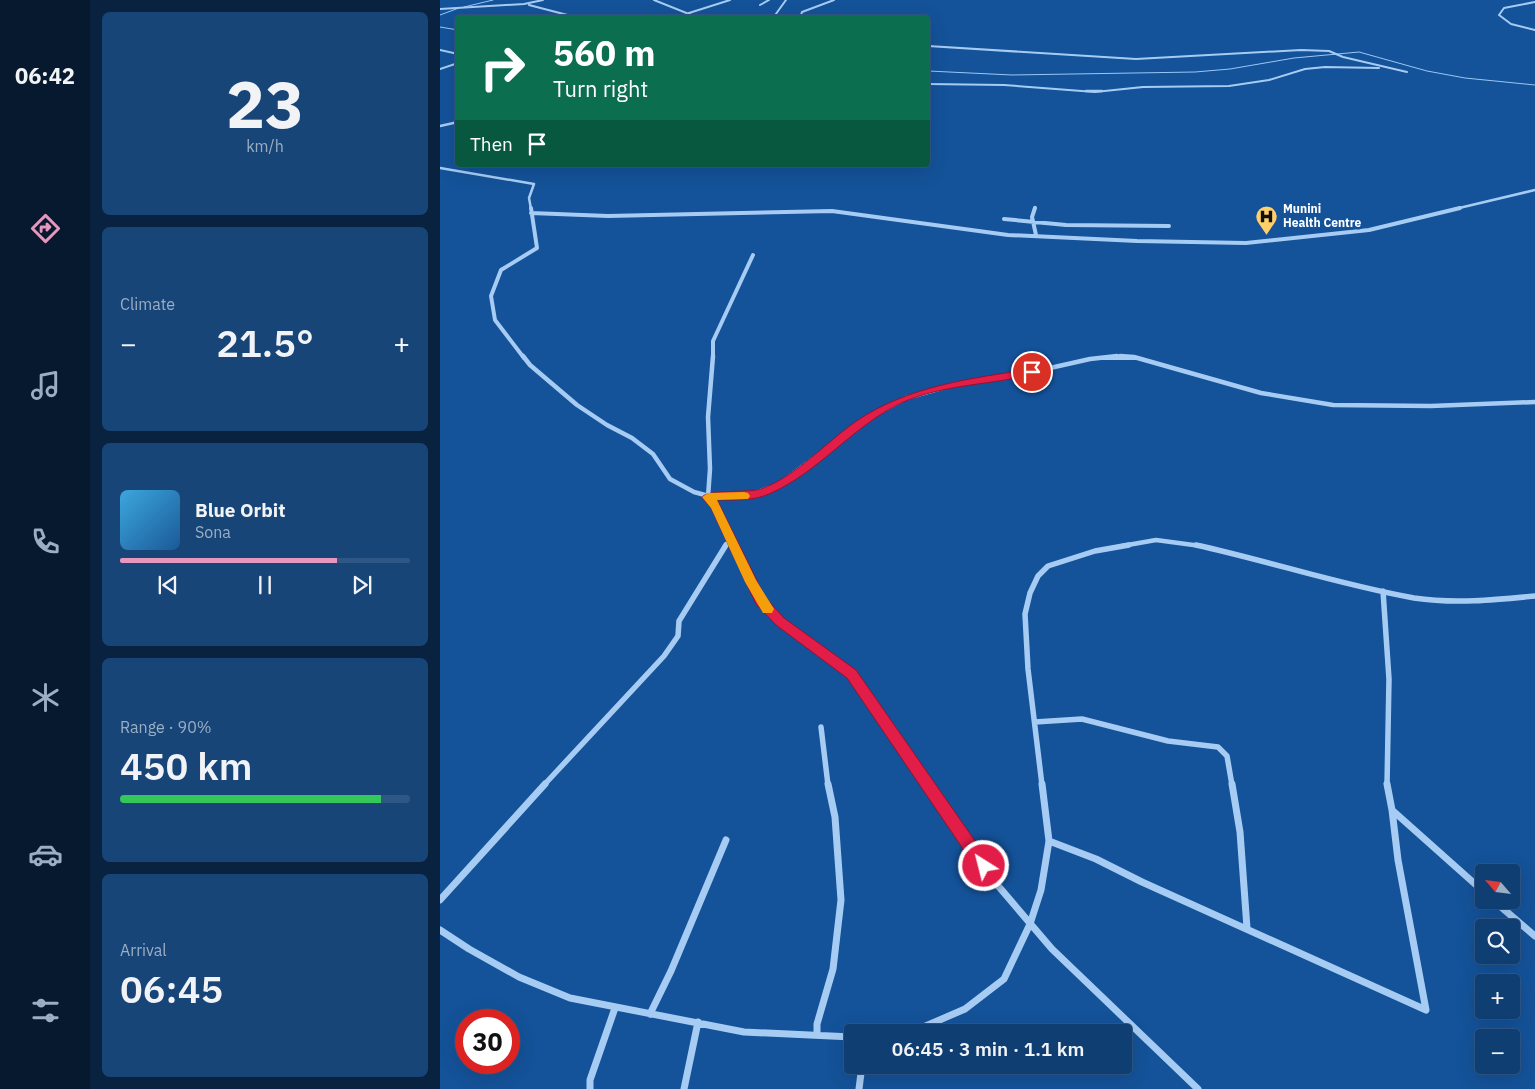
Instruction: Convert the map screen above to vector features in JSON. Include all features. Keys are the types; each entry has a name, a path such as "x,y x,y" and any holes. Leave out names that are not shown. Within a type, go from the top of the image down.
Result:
{"street":[{"path":"440,9 524,4 543,0"},
{"path":"654,0 693,15"},
{"path":"689,13 730,0"},
{"path":"760,5 770,0"},
{"path":"775,15 786,0"},
{"path":"801,15 802,12 834,0"},
{"path":"1535,2 1504,8 1501,10 1500,15 1504,20 1515,26 1535,30"},
{"path":"524,4 567,15"},
{"path":"930,46 1002,52 1144,59 1301,50 1323,51 1406,72 1359,66 1325,66 1269,80 1229,86 1143,87 1095,92 1004,85 930,84"},
{"path":"440,50 455,53"},
{"path":"440,69 455,64"},
{"path":"440,126 455,123"},
{"path":"440,168 532,184 534,186 529,198 537,248 507,264 498,276 491,296 495,320 530,365 563,394 607,425 632,438 653,454 670,479 708,497 746,496 765,492 792,477 861,422 915,394 992,378 1024,374 1094,357 1134,357 1261,393 1334,405 1431,406 1535,402"},
{"path":"531,213 608,216 832,211 1003,234 1118,240 1252,243 1378,228 1535,190"},
{"path":"1035,207 1032,214 1032,224 1036,235"},
{"path":"1004,219 1032,224 1114,227 1169,226"},
{"path":"1114,227 1118,233 1118,240"},
{"path":"753,254 712,341 712,380 708,418 710,469 708,497 716,506 761,600 780,621 852,674 924,777 951,821 994,881 1052,949 1198,1089"},
{"path":"440,900 610,712 664,656 678,636 679,621 719,554 732,538"},
{"path":"930,1024 965,1009 1004,978 1030,924 1041,890 1049,841 1028,669 1025,614 1030,592 1038,576 1048,566 1095,551 1156,540 1173,541 1197,545 1415,598 1474,602 1535,596"},
{"path":"1049,841 1096,859 1142,882 1426,1010 1420,965 1394,837 1392,810 1386,780 1389,679 1383,591"},
{"path":"1035,722 1082,719 1168,741 1218,746 1227,756 1240,832 1247,928"},
{"path":"817,1035 817,1024 833,969 841,900 835,817 825,770 821,728"},
{"path":"1392,810 1475,884"},
{"path":"650,1014 682,944 704,886 726,840"},
{"path":"1504,909 1535,936"},
{"path":"440,930 469,949 519,977 570,998 744,1032 844,1037"},
{"path":"590,1089 590,1080 615,1008"},
{"path":"684,1089 698,1022"},
{"path":"859,1089 861,1074"}],"waterway":[{"path":"464,7 493,0"},
{"path":"440,15 459,8"},
{"path":"440,27 455,30"},
{"path":"930,71 1012,75 1195,72 1230,69 1294,58 1359,52 1427,71 1465,78 1535,85"}],"slow traffic":[{"path":"744,496 708,497 716,506 751,582 768,609"}],"place":[{"name":"Munini Health Centre","path":"1267,235"}],"route":[{"path":"984,866 951,821 924,777 852,674 780,621 761,600 716,506 708,497 746,496 765,492 792,477 861,422 915,394 1032,372"}]}
